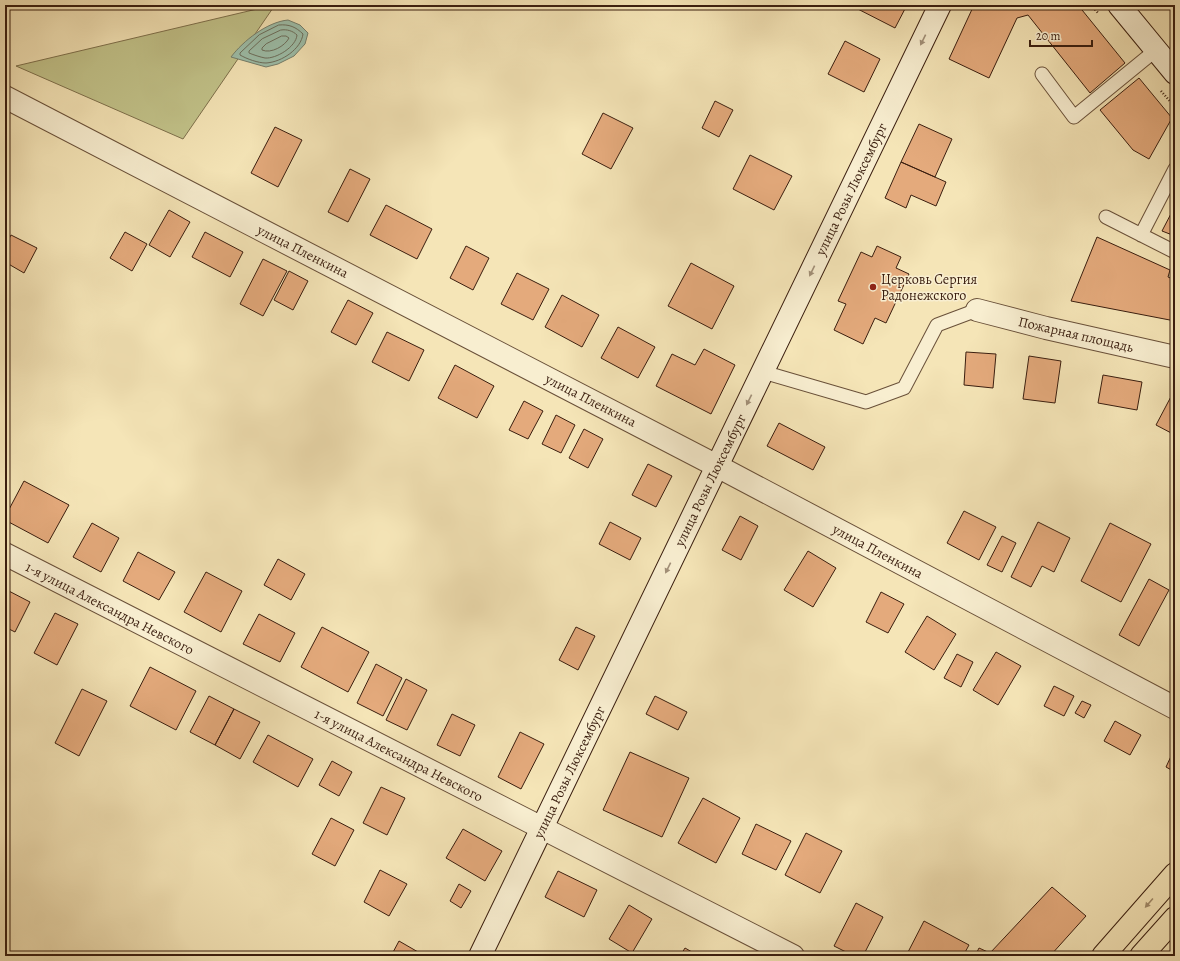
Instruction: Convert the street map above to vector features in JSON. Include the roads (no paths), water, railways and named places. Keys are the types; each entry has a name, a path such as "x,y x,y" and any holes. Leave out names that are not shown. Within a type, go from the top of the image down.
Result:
{"main road":[{"path":"1103,956 1175,874"},
{"path":"1141,956 1175,918"}],"street":[{"name":"улица Розы Люксембург","path":"480,956 940,5"},
{"path":"1119,5 1175,73"},
{"name":"улица Пленкина","path":"5,97 717,466 1175,708"},
{"name":"Пожарная площадь","path":"977,310 1046,328 1175,356"},
{"name":"1-я улица Александра Невского","path":"5,554 793,956"}],"lane":[{"path":"1042,74 1074,117 1156,50"},
{"path":"1141,235 1175,169"},
{"path":"1106,216 1175,252"},
{"path":"763,372 866,402 904,388 937,325 977,310"}],"water":[{"path":"288,20 300,25 308,33 305,44 294,56 278,64 266,67 231,57 256,33 272,24"}],"place":[{"name":"Церковь Сергия Радонежского","path":"873,287"}]}
